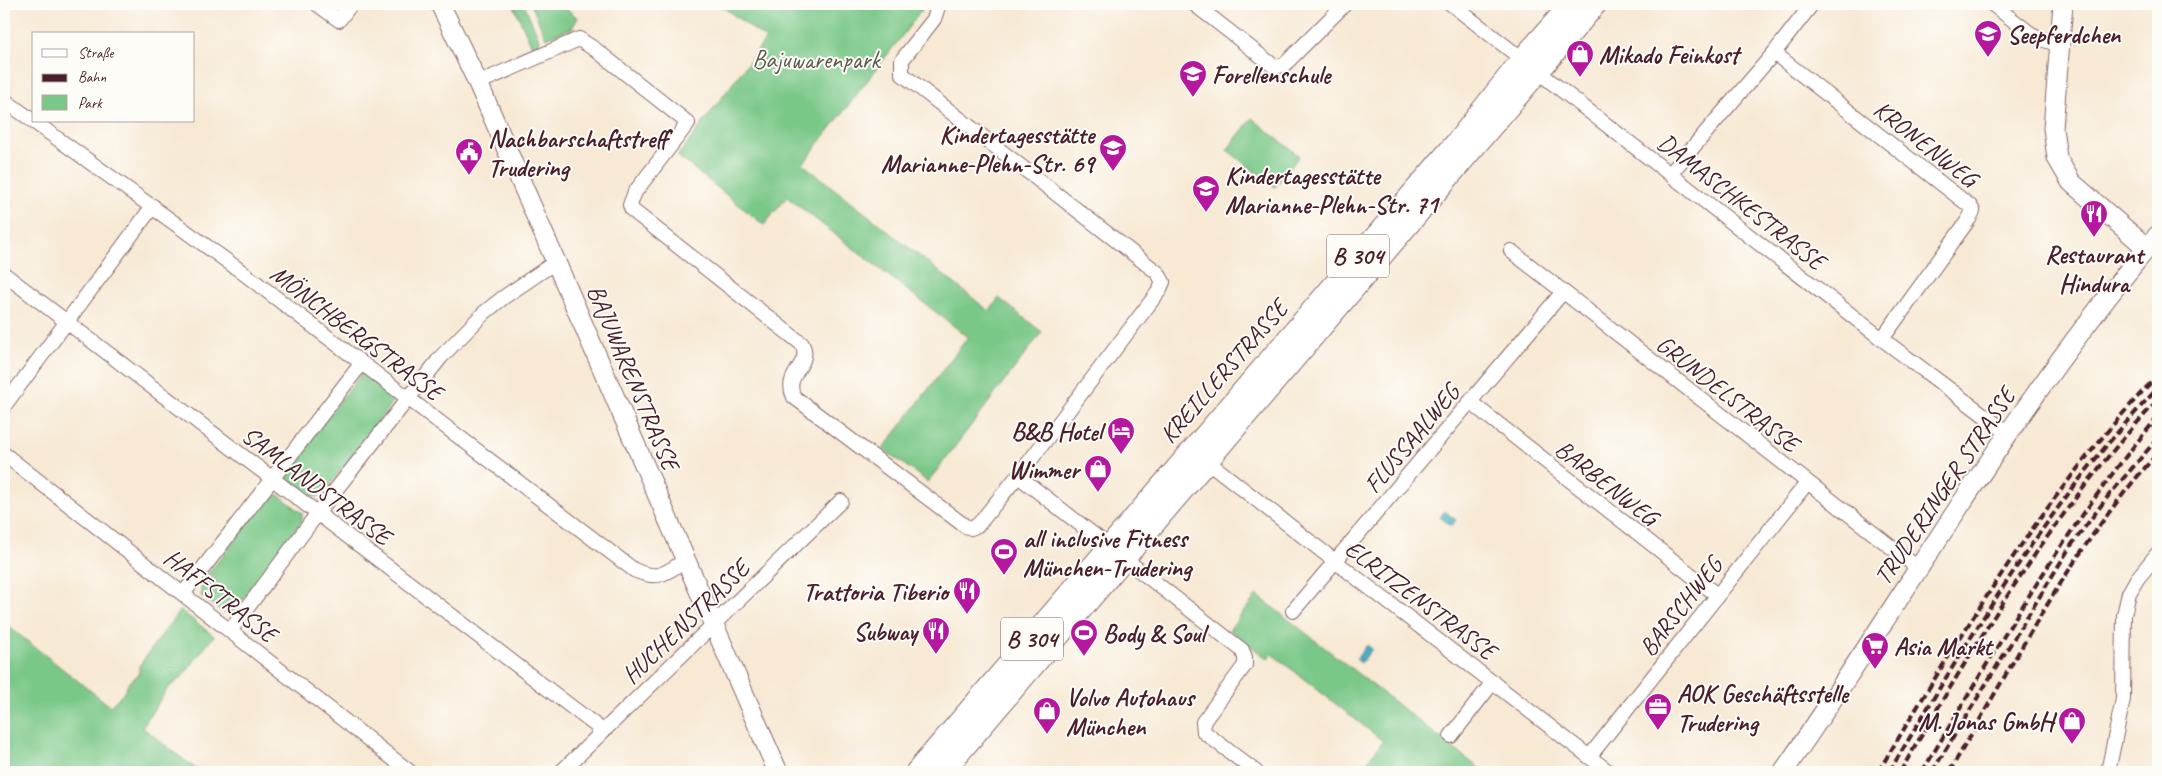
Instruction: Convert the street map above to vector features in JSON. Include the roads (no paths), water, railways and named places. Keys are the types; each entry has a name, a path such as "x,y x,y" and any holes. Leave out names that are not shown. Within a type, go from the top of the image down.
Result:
{"main road":[{"name":"KREILLERSTRASSE","path":"916,772 1116,552 1207,461 1531,66 1571,4"},
{"name":"KREILLERSTRASSE","path":"943,772 1116,552 1459,139 1596,4"}],"street":[{"path":"317,4 338,20 351,4"},
{"name":"BAJUWARENSTRASSE","path":"440,4 478,83 557,262 778,772"},
{"path":"478,83 576,40 586,42 688,122 635,192 630,204 636,214 802,344 805,350 805,358 792,380 790,390 794,397 965,526 971,528 978,525 1018,476 1159,292 1163,282 1158,273 902,74 902,60 934,19 938,7 935,4"},
{"path":"1194,4 1275,66 1279,67 1284,65 1345,4"},
{"name":"DAMASCHKESTRASSE","path":"1451,4 1882,339 2008,433"},
{"path":"1670,174 1774,53 1812,4"},
{"path":"1992,4 2035,37 2060,45"},
{"path":"2063,4 2053,128 2056,158 2071,182 2153,241"},
{"name":"KRONENWEG","path":"1774,53 1970,206 1973,211 1969,220 1882,339"},
{"name":"MÖNCHBERGSTRASSE","path":"4,100 32,120"},
{"name":"MÖNCHBERGSTRASSE","path":"35,122 153,206 634,570 653,577 686,560"},
{"path":"4,406 153,206"},
{"name":"TRUDERINGER STRASSE","path":"1783,772 2008,433 2074,341 2153,241"},
{"name":"GRUNDELSTRASSE","path":"1511,251 1562,293 1918,568"},
{"path":"230,631 318,513 441,357 484,313 504,297 557,262"},
{"name":"SAMLANDSTRASSE","path":"4,274 603,731"},
{"name":"FLUSSAALWEG","path":"1294,611 1562,293"},
{"path":"183,594 361,364"},
{"name":"BARBENWEG","path":"1470,402 1717,596"},
{"name":"HAFFSTRASSE","path":"4,454 410,772"},
{"name":"ELRITZENSTRASSE","path":"1207,461 1609,772"},
{"path":"1018,476 1242,650 1245,657 1245,665 1203,722 1204,732 1256,772"},
{"name":"BARSCHWEG","path":"1589,757 1807,483"},
{"name":"HUCHENSTRASSE","path":"560,772 714,626 841,501"},
{"path":"2108,772 2123,699 2124,615 2129,593 2137,579 2158,553"},
{"path":"1451,736 1493,682"}],"water":[{"path":"1445,511 1456,520 1451,526 1440,517"},
{"path":"1367,645 1372,649 1361,663 1356,659"}],"railway":[{"path":"1878,772 1974,616 2042,516 2078,467 2158,375"},
{"path":"1889,772 1981,621 2046,524 2118,431 2158,388"},
{"path":"1900,772 2018,579 2084,486 2158,400"},
{"path":"1922,772 2062,545 2092,501 2158,417"},
{"path":"1932,772 2070,547 2109,495 2158,438"},
{"path":"1949,772 2021,648 2071,567 2098,527 2158,453"}],"place":[{"name":"Seepferdchen","path":"1988,58"},
{"name":"Mikado Feinkost","path":"1580,78"},
{"name":"Forellenschule","path":"1193,98"},
{"name":"Kindertagesstätte Marianne-Plehn-Str. 69","path":"1113,172"},
{"name":"Nachbarschaftstreff Trudering","path":"469,176"},
{"name":"Kindertagesstätte Marianne-Plehn-Str. 71","path":"1206,213"},
{"name":"Restaurant Hindura","path":"2094,238"},
{"name":"B&B Hotel","path":"1121,455"},
{"name":"Wimmer","path":"1098,493"},
{"name":"all inclusive Fitness München-Trudering","path":"1004,576"},
{"name":"Trattoria Tiberio","path":"967,615"},
{"name":"Subway","path":"936,655"},
{"name":"Body & Soul","path":"1084,657"},
{"name":"Asia Markt","path":"1875,670"},
{"name":"AOK Geschäftsstelle Trudering","path":"1658,731"},
{"name":"Volvo Autohaus München","path":"1047,735"},
{"name":"M. Jonas GmbH","path":"2072,745"}],"park label":[{"name":"Bajuwarenpark","path":"816,59"}]}
